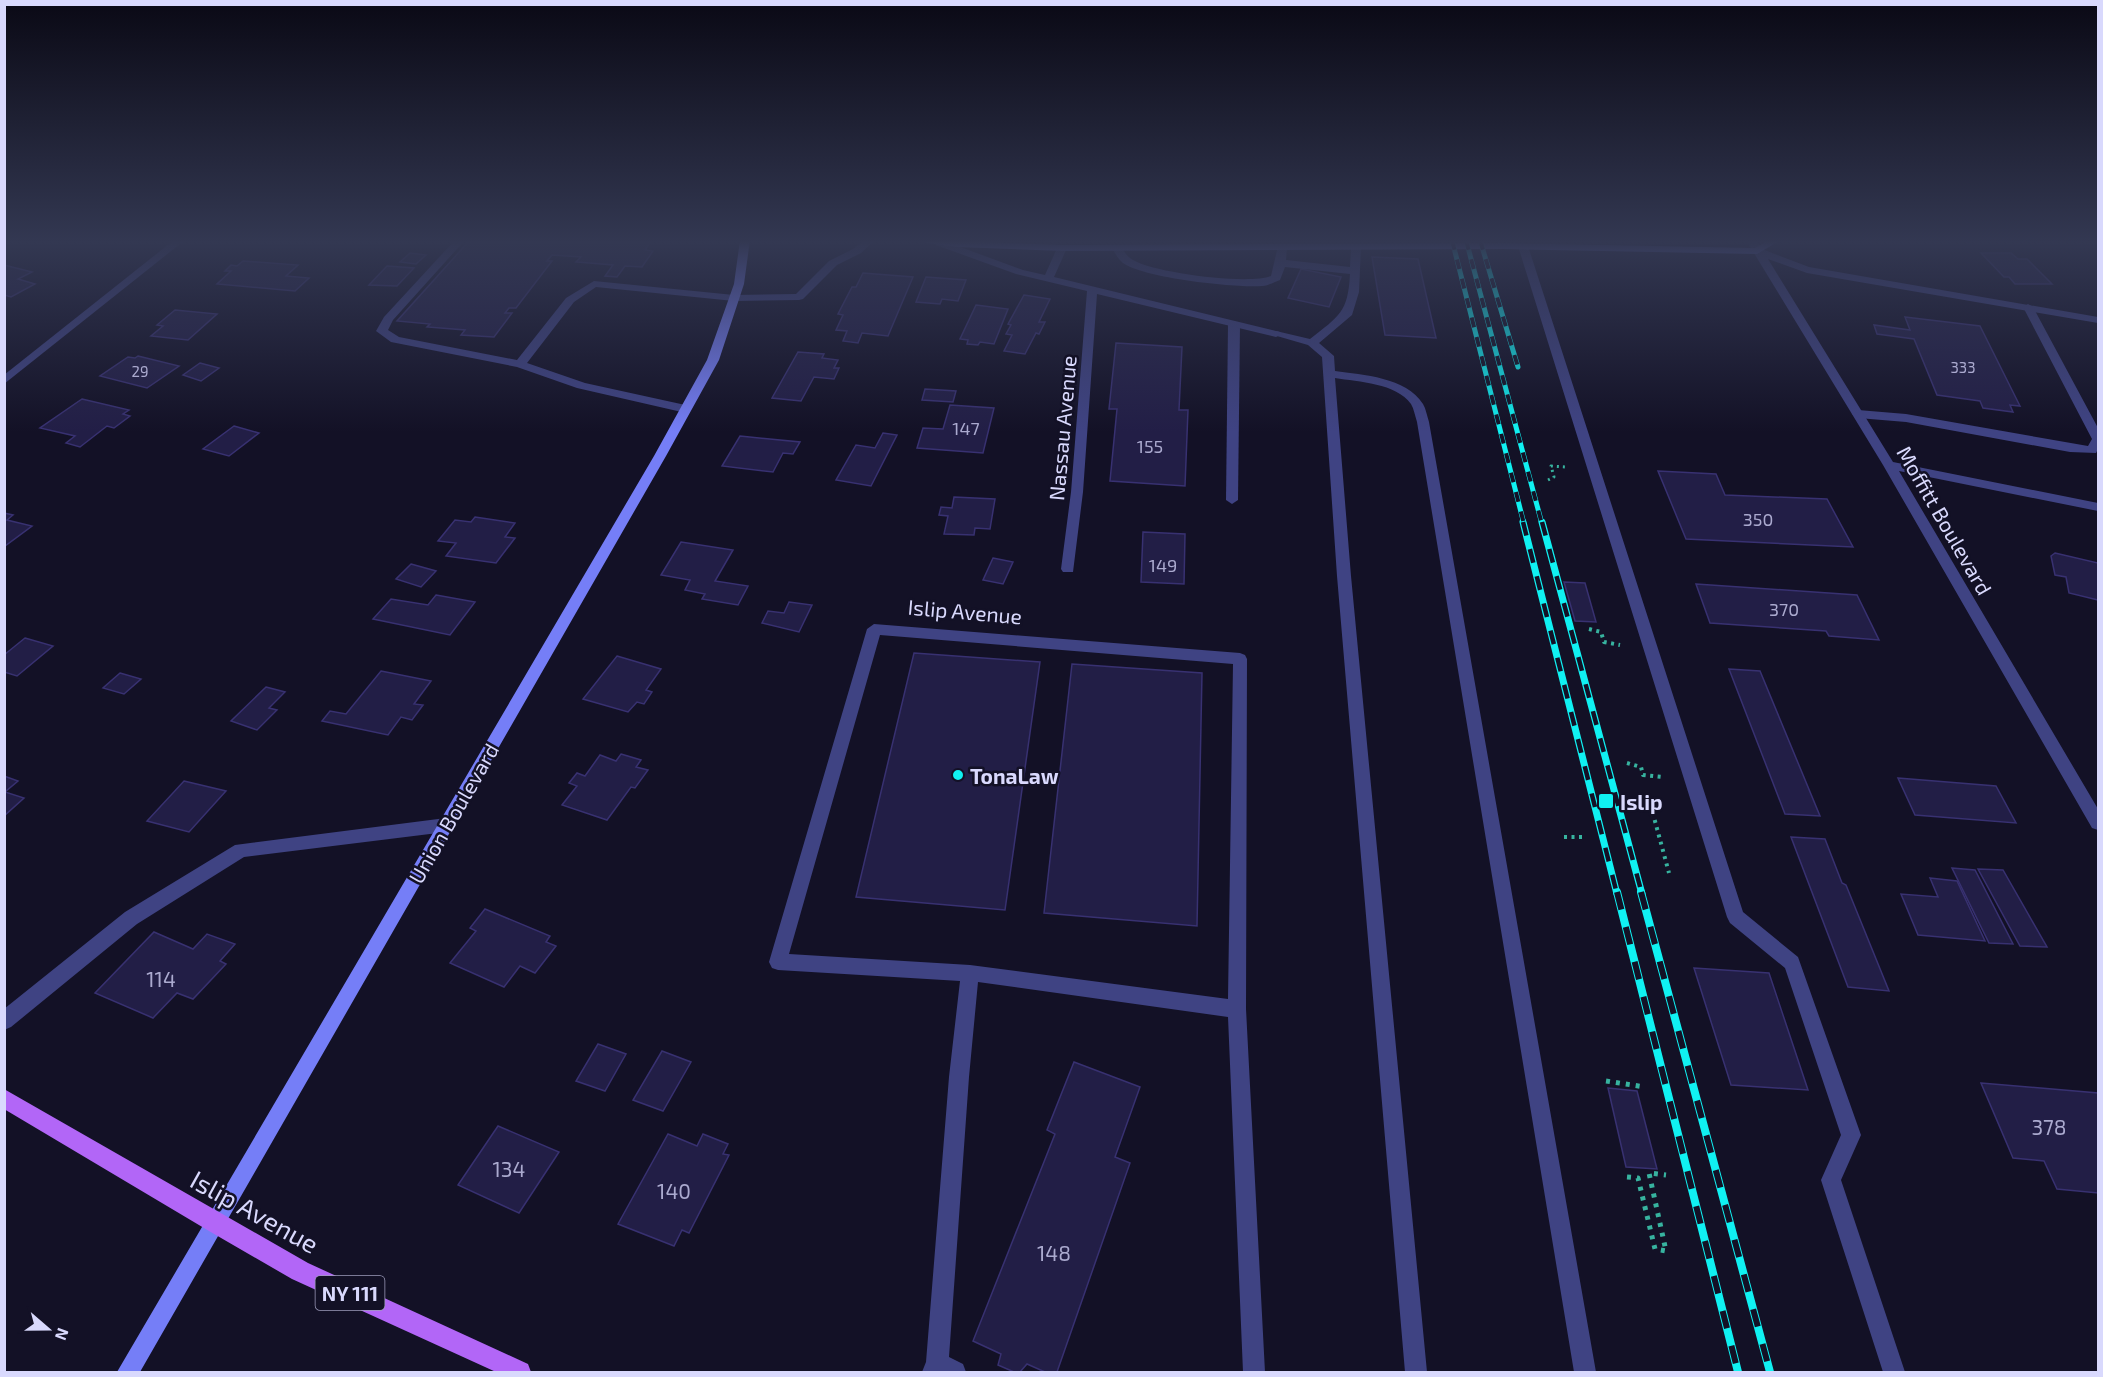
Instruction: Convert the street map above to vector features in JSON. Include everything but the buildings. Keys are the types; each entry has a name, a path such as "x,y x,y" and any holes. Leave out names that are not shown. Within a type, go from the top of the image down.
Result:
{"main road":[{"name":"Union Boulevard","path":"128,1372 216,1224 686,409 713,360 732,304"},
{"name":"Islip Avenue","path":"4,1098 216,1224 300,1270 520,1372"}],"street":[{"path":"4,381 100,304"},
{"path":"401,304 388,319 382,331 395,340 520,364 538,372 617,395 686,409"},
{"path":"520,364 567,304"},
{"name":"Nassau Avenue","path":"1068,569 1077,492 1091,304"},
{"path":"1152,304 1312,343 1328,356 1344,576 1416,1372"},
{"path":"1312,343 1347,315 1350,304"},
{"path":"1541,304 1736,917 1792,963 1851,1135 1832,1180 1894,1372"},
{"name":"Moffitt Boulevard","path":"1790,304 1889,465 2098,823"},
{"path":"2012,304 2098,320"},
{"path":"1858,414 1906,418 2092,450 2098,440 2028,307"},
{"path":"1232,500 1234,324"},
{"path":"1329,374 1378,382 1400,390 1416,403 1423,422 1585,1372"},
{"path":"1889,465 2098,507"},
{"name":"Islip Avenue","path":"970,973 778,962 874,629 1240,659 1237,1009"},
{"path":"4,1021 131,918 241,850 446,825"},
{"path":"942,1369 959,1077 970,973 1237,1009 1254,1372"}],"path":[{"path":"1548,480 1554,477 1551,466"},
{"path":"1589,628 1601,632 1604,642"},
{"path":"1627,763 1641,767 1643,775"},
{"path":"1640,808 1652,810 1669,873"},
{"path":"1564,837 1584,837"},
{"path":"1606,1081 1645,1087"},
{"path":"1627,1177 1638,1178 1655,1249 1666,1251 1649,1173 1666,1175"}],"railway":[{"path":"1468,304 1524,524"},
{"path":"1483,304 1542,524"},
{"path":"1499,304 1518,367"},
{"path":"1523,522 1617,894"},
{"path":"1542,522 1642,894"},
{"path":"1617,892 1738,1372"},
{"path":"1641,892 1770,1372"}],"place":[{"name":"TonaLaw","path":"958,775"},
{"name":"Islip","path":"1606,801"}]}
